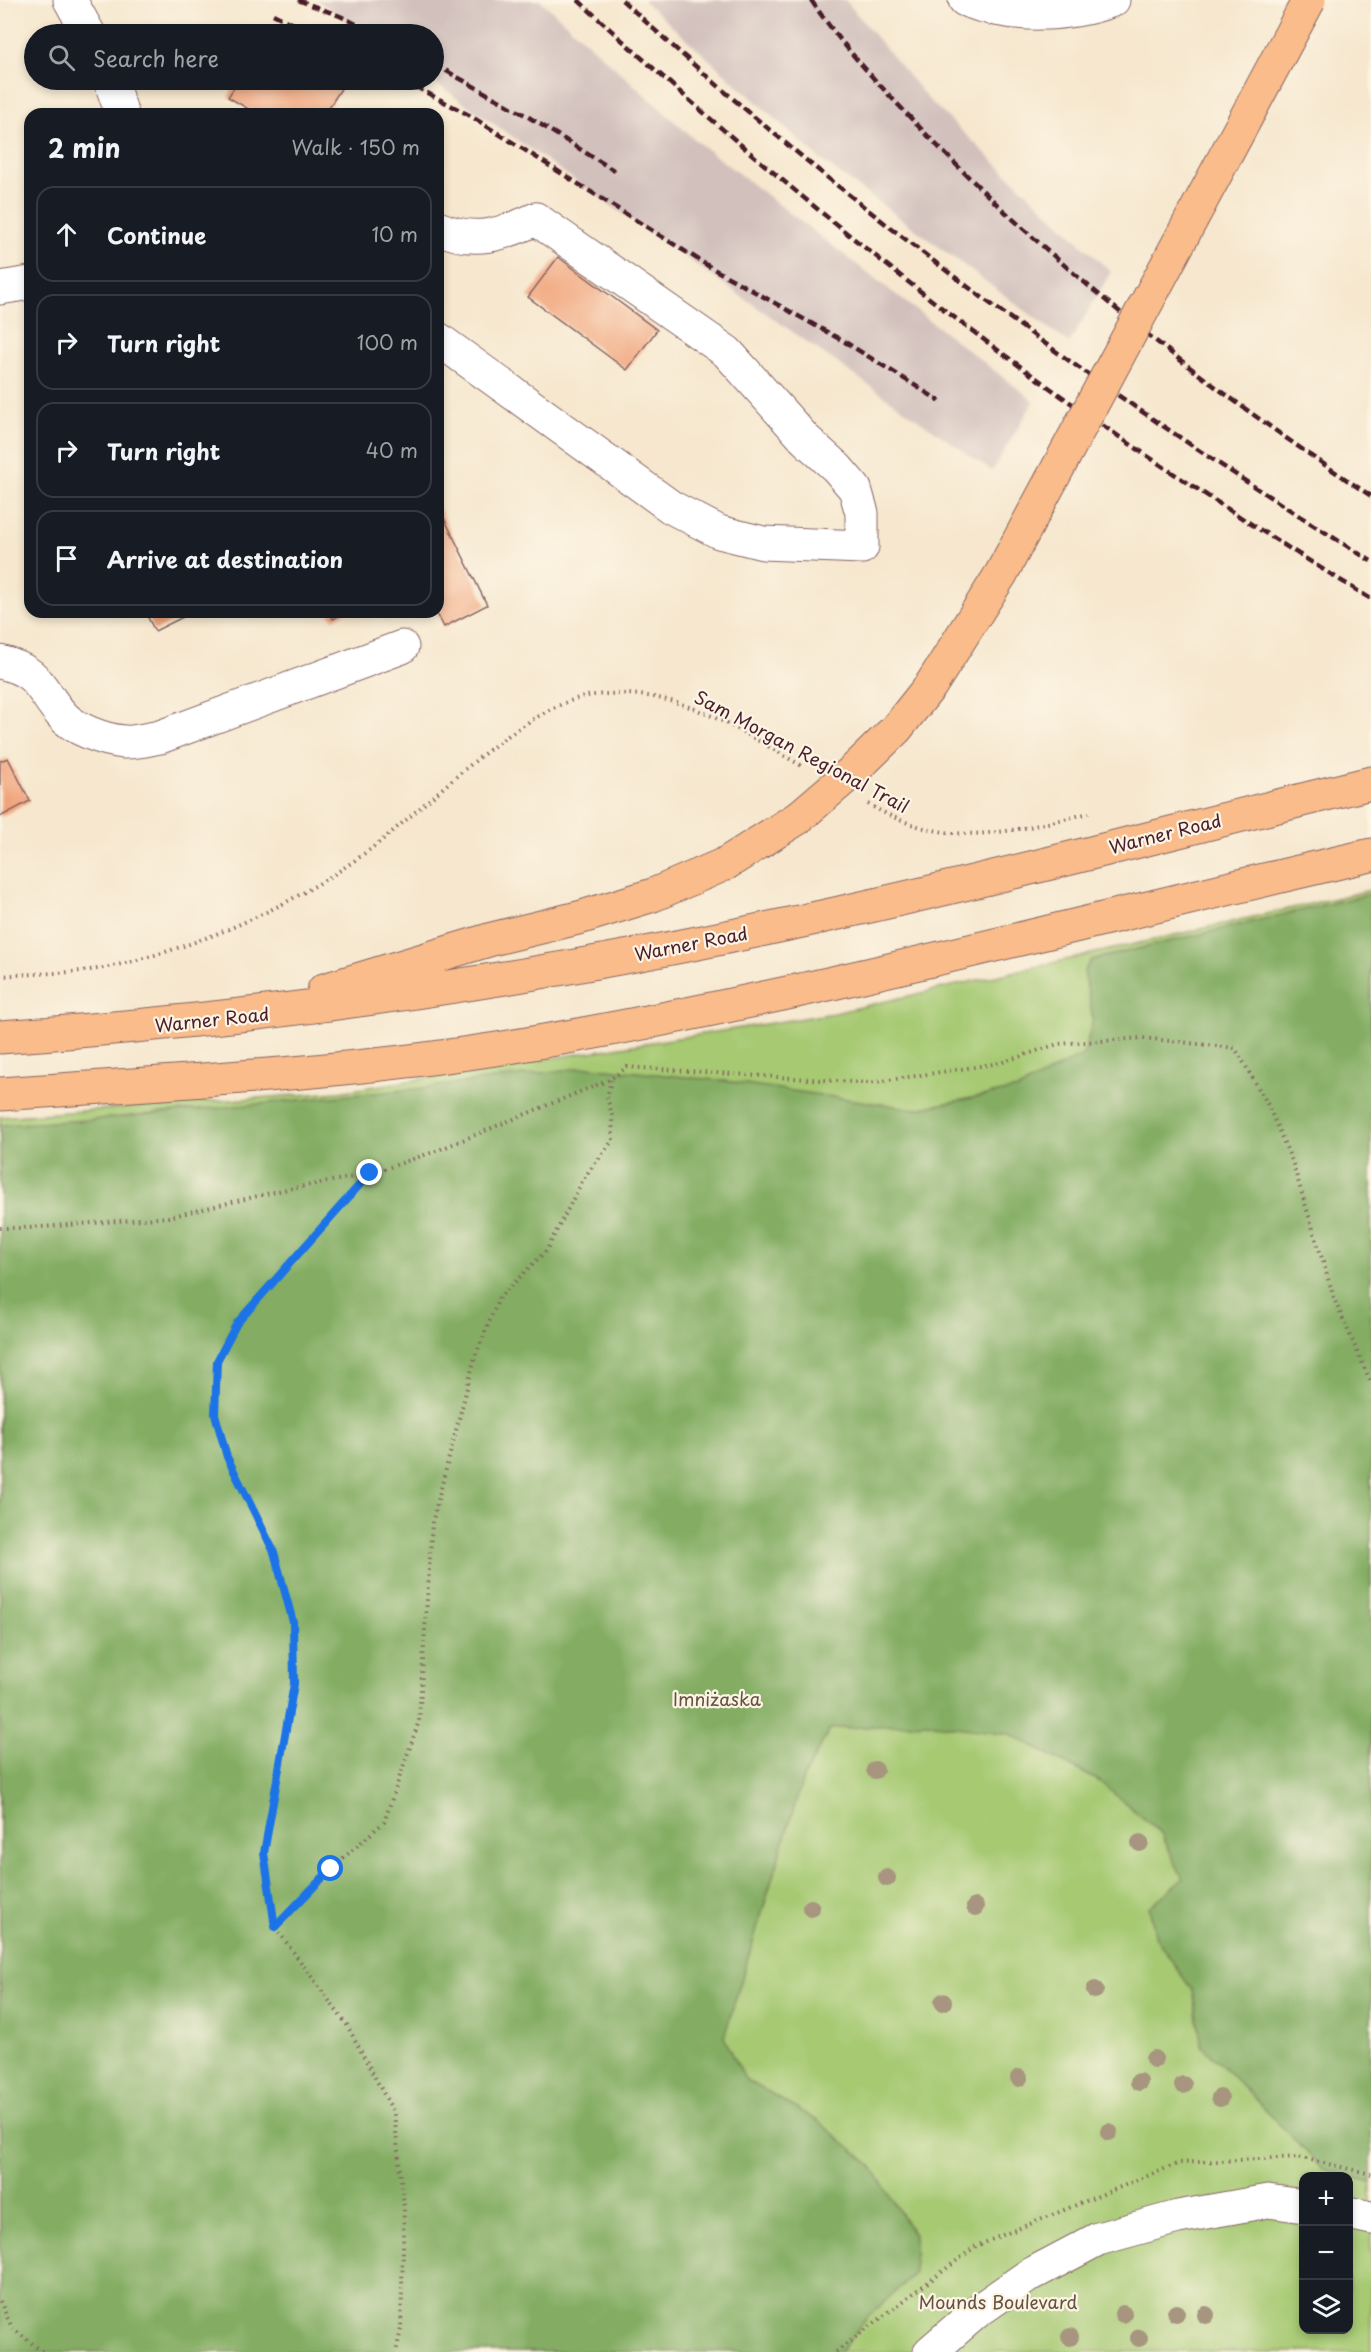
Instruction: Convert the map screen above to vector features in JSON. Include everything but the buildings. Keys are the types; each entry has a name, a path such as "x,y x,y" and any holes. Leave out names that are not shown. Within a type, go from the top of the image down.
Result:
{"highway":[{"path":"228,1019 492,939 582,917 653,895 725,864 798,818 854,770 896,729 931,685 1001,574 1309,0"},
{"name":"Warner Road","path":"0,1037 228,1019 518,977 840,913 1371,783"},
{"path":"0,1094 250,1077 540,1042 816,987 1371,855"}],"street":[{"path":"70,0 83,24"},
{"path":"965,0 979,6 1044,13 1080,10 1113,0"},
{"path":"114,90 120,108"},
{"path":"444,231 459,237 503,234 536,219 727,352 805,439 837,468 855,489 862,513 862,547 763,543 719,532 671,507 444,343"},
{"path":"0,288 24,284"},
{"path":"0,662 19,667 36,678 62,716 87,732 124,742 160,737 402,647"},
{"path":"930,2352 975,2313 1028,2276 1098,2239 1178,2217 1268,2201 1299,2205"},
{"path":"1353,2214 1371,2218"}],"path":[{"name":"Sam Morgan Regional Trail","path":"0,976 111,967 196,942 282,906 368,851 501,742 555,706 592,696 630,693 668,698 702,711 814,772"},
{"name":"Sam Morgan Regional Trail","path":"865,803 919,826 969,836 1001,834 1094,812"},
{"path":"0,1228 29,1228 169,1217 283,1190 370,1173 436,1151 611,1079 627,1067 869,1083 1000,1063 1058,1044 1143,1038 1236,1048 1266,1101 1292,1161 1335,1301 1371,1383"},
{"path":"275,1927 331,1869 384,1822 419,1722 432,1522 475,1357 498,1298 546,1251 584,1178 613,1140 612,1115 607,1097 611,1079"},
{"path":"370,1173 237,1323 217,1361 215,1414 227,1457 274,1552 293,1622 294,1684 264,1853 275,1927 347,2025 394,2114 404,2206 401,2329 396,2352"},
{"path":"0,2301 12,2328 43,2352"}],"shaded area":[{"path":"317,0 540,0 695,140 1034,401 992,471 444,89 444,24 352,24"},
{"path":"643,0 845,0 928,99 1111,272 1069,343 820,159"}],"green space":[{"name":"Imniżaska","path":"1371,890 1371,2352 0,2352 0,1117 339,1092 834,1013"},
{"name":"Imniżaska","path":"1371,894 1371,2182 1353,2177 1353,2172 1334,2172 1323,2169 1202,2045 1192,1990 1156,1938 1149,1907 1183,1879 1161,1833 1099,1781 1010,1734 926,1723 830,1729 803,1778 724,2037 745,2079 818,2121 870,2164 914,2235 914,2274 867,2318 840,2352 0,2352 0,1125 89,1120 415,1089 588,1067 725,1081 916,1109 1018,1089 1084,1054 1093,1019 1084,971 1091,960"}],"railway":[{"path":"298,0 356,24"},
{"path":"578,0 794,190 963,324 1150,458 1371,599"},
{"path":"622,0 799,154 983,298 1174,434 1371,561"},
{"path":"811,0 851,52 896,102 977,185 1029,234 1138,327 1195,371 1311,456 1371,496"},
{"path":"273,14 294,24"},
{"path":"444,70 527,116 615,171"},
{"path":"422,90 469,115 710,267 845,342 940,401"}],"route":[{"path":"331,1869 275,1927 264,1853 294,1684 293,1622 274,1552 227,1457 215,1414 217,1361 237,1323 370,1173"}],"park label":[{"name":"Mounds Boulevard","path":"998,2301"}]}
